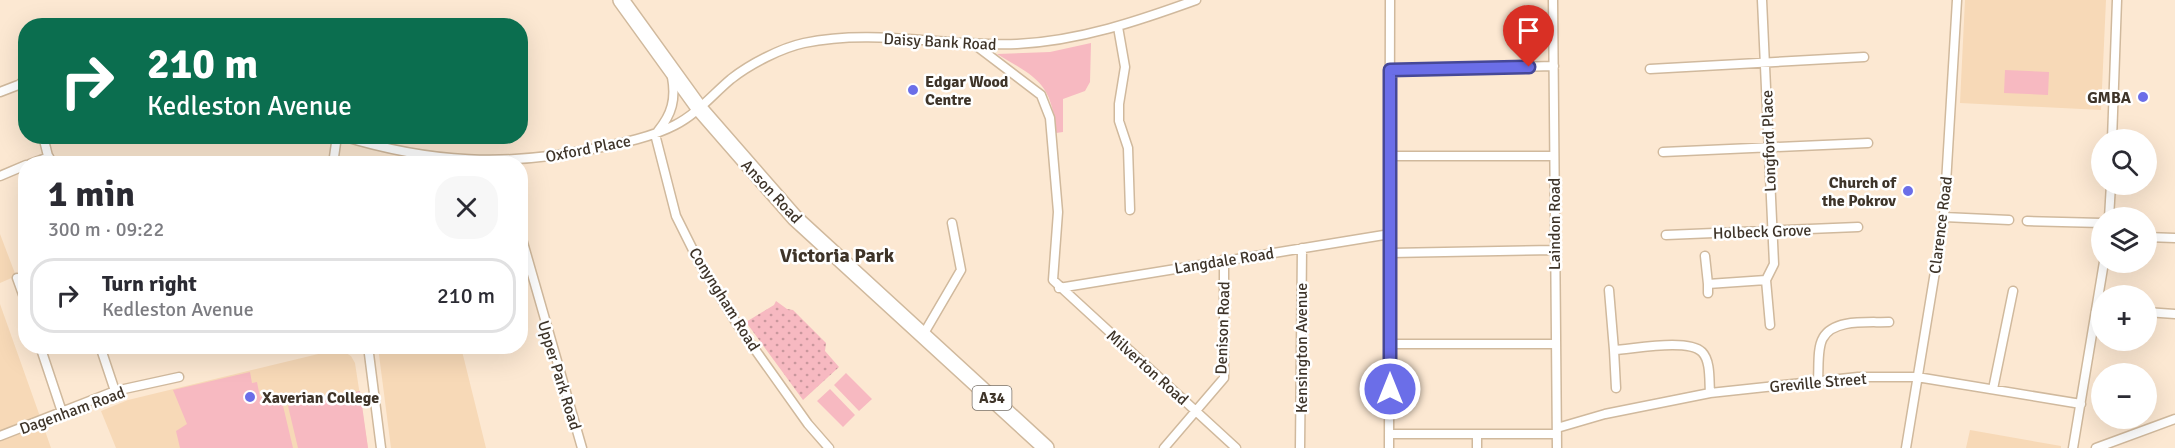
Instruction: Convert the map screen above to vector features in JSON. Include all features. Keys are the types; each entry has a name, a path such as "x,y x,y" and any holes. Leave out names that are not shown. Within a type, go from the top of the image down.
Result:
{"highway":[{"name":"Anson Road","path":"625,5 699,108 795,218 1046,448"}],"street":[{"name":"Daisy Bank Road","path":"699,108 734,77 770,57 803,44 872,38 974,44 1017,44 1066,39 1118,27 1196,0"},
{"path":"1389,448 1390,0"},
{"name":"Laindon Road","path":"1554,0 1557,448"},
{"name":"Longford Place","path":"1762,0 1774,264 1766,280 1770,325"},
{"name":"Clarence Road","path":"1906,448 1944,217 1957,0"},
{"path":"2112,129 2117,0"},
{"path":"1118,27 1125,67 1119,104 1119,121 1128,148 1130,210"},
{"path":"974,44 1041,95 1050,117 1058,212 1053,280 1059,288"},
{"path":"1650,69 1864,57"},
{"path":"1390,70 1554,66"},
{"path":"656,134 672,109 674,90 671,72"},
{"path":"0,92 18,85"},
{"name":"Oxford Place","path":"528,159 577,152 656,134 675,125 699,108"},
{"name":"Conyngham Road","path":"656,134 676,216 702,266 739,327 808,424 829,448"},
{"path":"1663,152 1868,143"},
{"name":"Oxford Place","path":"376,144 428,156"},
{"path":"1390,156 1554,156"},
{"path":"0,176 18,168"},
{"path":"1944,217 2009,220"},
{"path":"2027,220 2091,223"},
{"path":"923,335 961,270 952,223"},
{"name":"Holbeck Grove","path":"1666,235 1858,227"},
{"name":"Langdale Road","path":"1059,288 1224,259 1390,234"},
{"path":"2157,237 2175,237"},
{"name":"Kensington Avenue","path":"1300,448 1302,248"},
{"path":"1390,253 1555,250"},
{"path":"1705,256 1708,288 1766,280"},
{"name":"Denison Road","path":"1164,448 1224,378 1224,259"},
{"name":"Upper Park Road","path":"528,260 582,448"},
{"name":"Milverton Road","path":"1059,288 1196,409 1236,448"},
{"path":"1609,290 1616,388"},
{"path":"1994,389 2013,291"},
{"path":"2157,313 2175,314"},
{"path":"1818,380 1823,338 1832,328 1868,319 1889,322"},
{"path":"1390,344 1555,344"},
{"path":"1614,350 1687,344 1702,352 1708,365 1710,393"},
{"path":"2073,448 2091,350"},
{"path":"43,354 62,412"},
{"path":"103,354 115,391"},
{"path":"369,354 381,448"},
{"name":"Dagenham Road","path":"0,436 115,391 179,376"},
{"name":"Greville Street","path":"1390,434 1477,436 1557,431 1605,414 1710,393 1818,380 1917,377 2081,404"},
{"path":"2096,448 2175,419"},
{"path":"1477,436 1477,448"}],"shaded area":[{"path":"1965,0 2106,0 2101,110 1960,103"},
{"path":"1091,43 1090,82 1085,91 1063,99 1063,132 1056,133 1051,103 1046,92 1023,69 997,54 1050,52"},
{"path":"2005,70 2049,72 2048,95 2004,93"},
{"path":"0,234 16,276 0,283"},
{"path":"776,301 787,309 793,310 826,343 825,351 839,367 803,400 746,322 774,305"},
{"path":"0,304 43,425 51,448 0,448"},
{"name":"Xaverian College","path":"318,354 348,354 355,363 368,448 116,448 101,411 128,400"},
{"name":"Xaverian College","path":"379,354 463,354 486,448 391,448"},
{"path":"250,372 252,383 257,382 260,397 280,393 293,448 180,448 176,431 187,424 173,390"},
{"path":"846,373 872,399 859,411 834,385"},
{"path":"830,389 855,415 843,427 817,401"},
{"path":"360,391 368,448 298,448 288,406"},
{"path":"1970,430 2061,446 2061,448 1966,448"}],"place":[{"name":"Edgar Wood Centre","path":"913,90"},
{"name":"GMBA","path":"2143,97"},
{"name":"Church of the Pokrov","path":"1908,191"},
{"name":"Xaverian College","path":"250,397"}],"district":[{"name":"Victoria Park","path":"837,255"}],"route":[{"path":"1390,389 1390,70 1529,67"}]}
